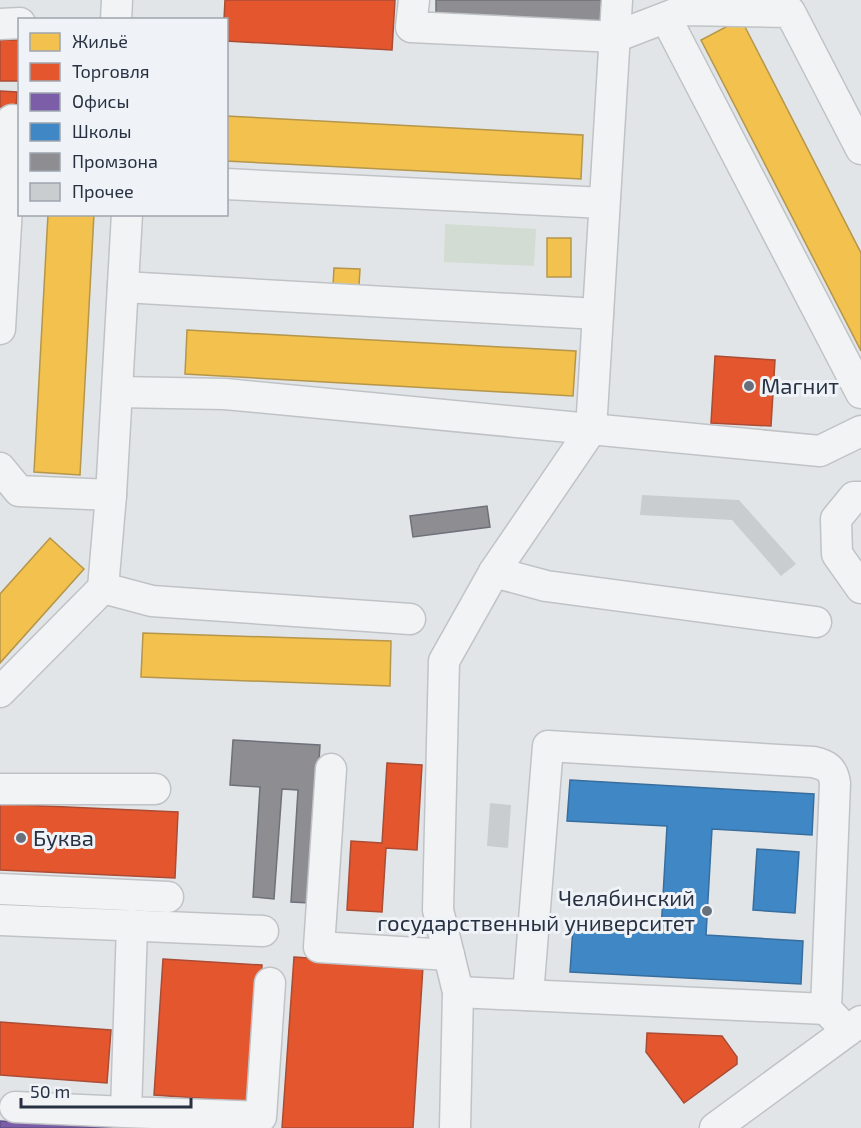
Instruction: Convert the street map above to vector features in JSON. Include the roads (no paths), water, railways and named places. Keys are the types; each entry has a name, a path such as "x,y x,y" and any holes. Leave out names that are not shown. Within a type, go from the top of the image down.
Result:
{"street":[{"path":"116,18 117,0"},
{"path":"414,0 411,27 615,37 685,10 790,12 861,149"},
{"path":"455,1128 458,992 438,910 444,661 494,572 591,430 617,0"},
{"path":"666,18 861,393"},
{"path":"0,24 18,23"},
{"path":"0,329 3,211 12,120 18,121"},
{"path":"228,184 604,202"},
{"path":"0,692 103,588 128,216"},
{"path":"123,287 598,314"},
{"path":"117,392 225,394 820,451 861,431"},
{"path":"0,468 19,491 111,495"},
{"path":"861,497 854,497 836,519 837,554 861,588"},
{"path":"494,572 546,586 816,622"},
{"path":"103,588 152,601 410,619"},
{"path":"528,995 548,746 813,762 831,769 835,783 826,1009"},
{"path":"331,769 319,947 449,955"},
{"path":"0,789 155,789"},
{"path":"0,889 168,897"},
{"path":"0,920 263,931"},
{"path":"126,1112 132,925"},
{"path":"15,1107 261,1117 270,983"},
{"path":"458,992 826,1009 854,1026 715,1128"}],"place":[{"name":"Магнит","path":"749,386"},
{"name":"Буква","path":"21,838"},
{"name":"Челябинский государственный университет","path":"707,911"}]}
